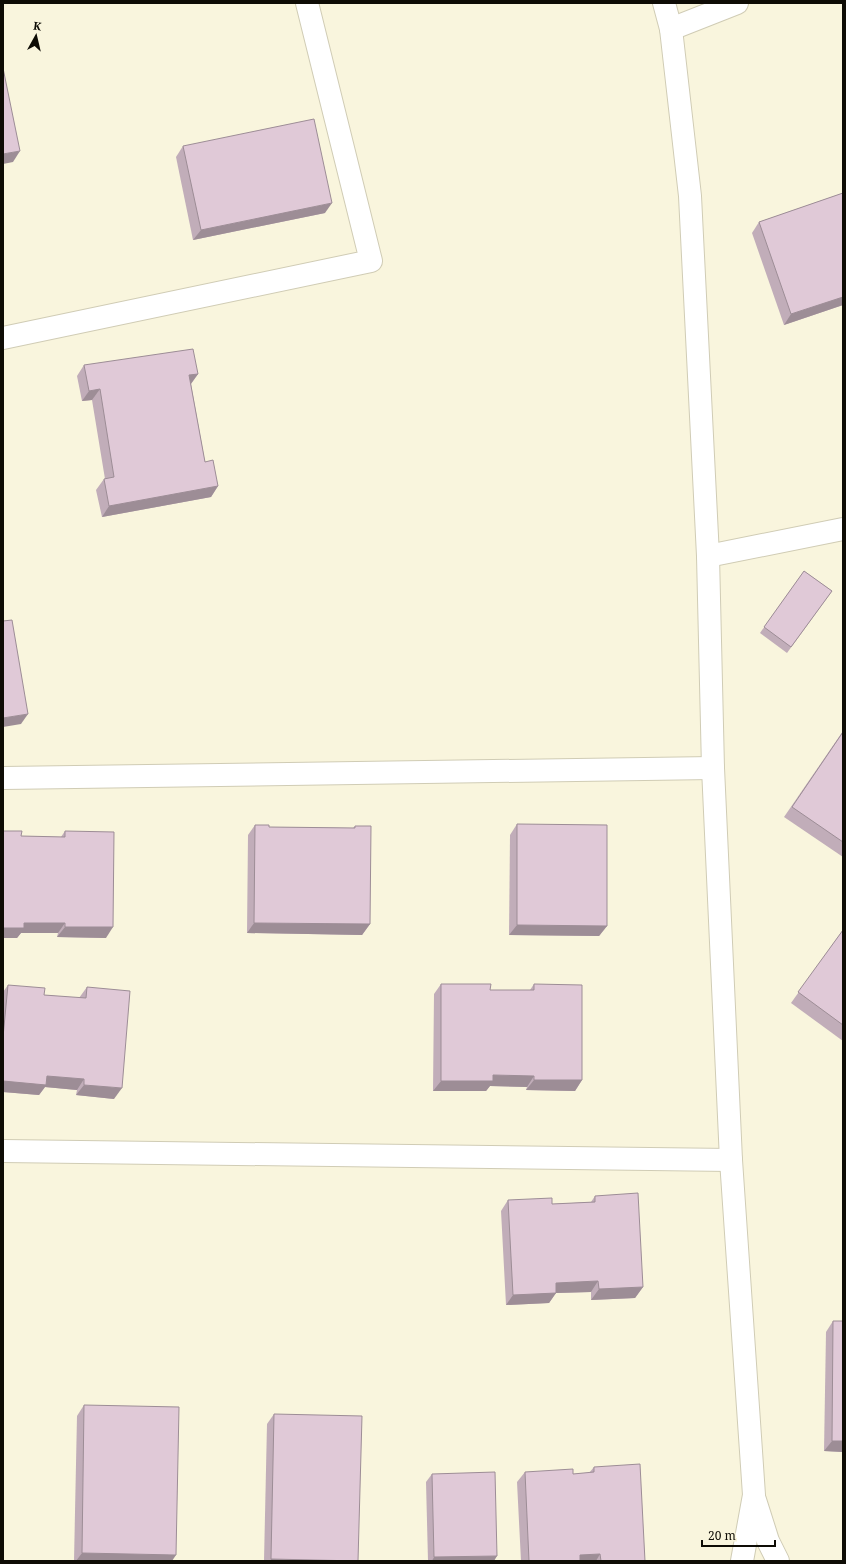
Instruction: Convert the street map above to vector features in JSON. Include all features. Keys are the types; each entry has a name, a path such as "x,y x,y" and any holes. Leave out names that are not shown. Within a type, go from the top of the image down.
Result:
{"street":[{"path":"3,338 370,261 307,3"},
{"path":"664,3 671,28 690,196 708,556 713,768 731,1160 754,1495 768,1541 778,1561"},
{"path":"671,28 737,3"},
{"path":"708,556 843,529"},
{"path":"3,778 713,768"},
{"path":"3,1151 731,1160"},
{"path":"742,1561 754,1495"}],"building":[{"path":"3,68 20,151 3,154"},
{"path":"314,119 332,203 201,230 183,146"},
{"path":"843,193 843,297 791,314 759,222"},
{"path":"193,349 198,374 189,375 205,462 213,460 218,486 109,506 104,479 114,477 100,389 89,391 84,365"},
{"path":"804,571 832,591 791,647 764,627"},
{"path":"12,620 28,714 3,718 3,621"},
{"path":"843,732 843,842 792,807"},
{"path":"517,824 607,825 607,926 517,925"},
{"path":"255,825 269,825 269,827 355,828 355,826 371,826 370,924 254,923"},
{"path":"3,831 22,831 21,836 65,837 65,831 114,832 113,927 65,927 65,923 24,923 24,928 3,928"},
{"path":"843,930 843,1025 798,992"},
{"path":"441,984 491,984 490,990 534,990 534,984 582,985 582,1080 534,1080 534,1076 493,1075 493,1081 441,1081"},
{"path":"8,985 45,988 44,995 86,998 87,987 130,991 122,1088 84,1085 84,1079 47,1076 46,1085 3,1081 3,1037"},
{"path":"638,1193 643,1287 599,1289 598,1281 556,1283 556,1293 513,1295 508,1200 552,1198 552,1204 595,1202 595,1196"},
{"path":"833,1321 843,1321 843,1441 832,1441"},
{"path":"84,1405 179,1407 176,1555 82,1553"},
{"path":"274,1414 362,1416 358,1561 271,1559"},
{"path":"640,1464 645,1561 601,1561 600,1554 580,1555 580,1561 529,1561 525,1472 573,1469 573,1474 594,1472 594,1467"},
{"path":"495,1472 497,1556 434,1557 432,1474"}]}
